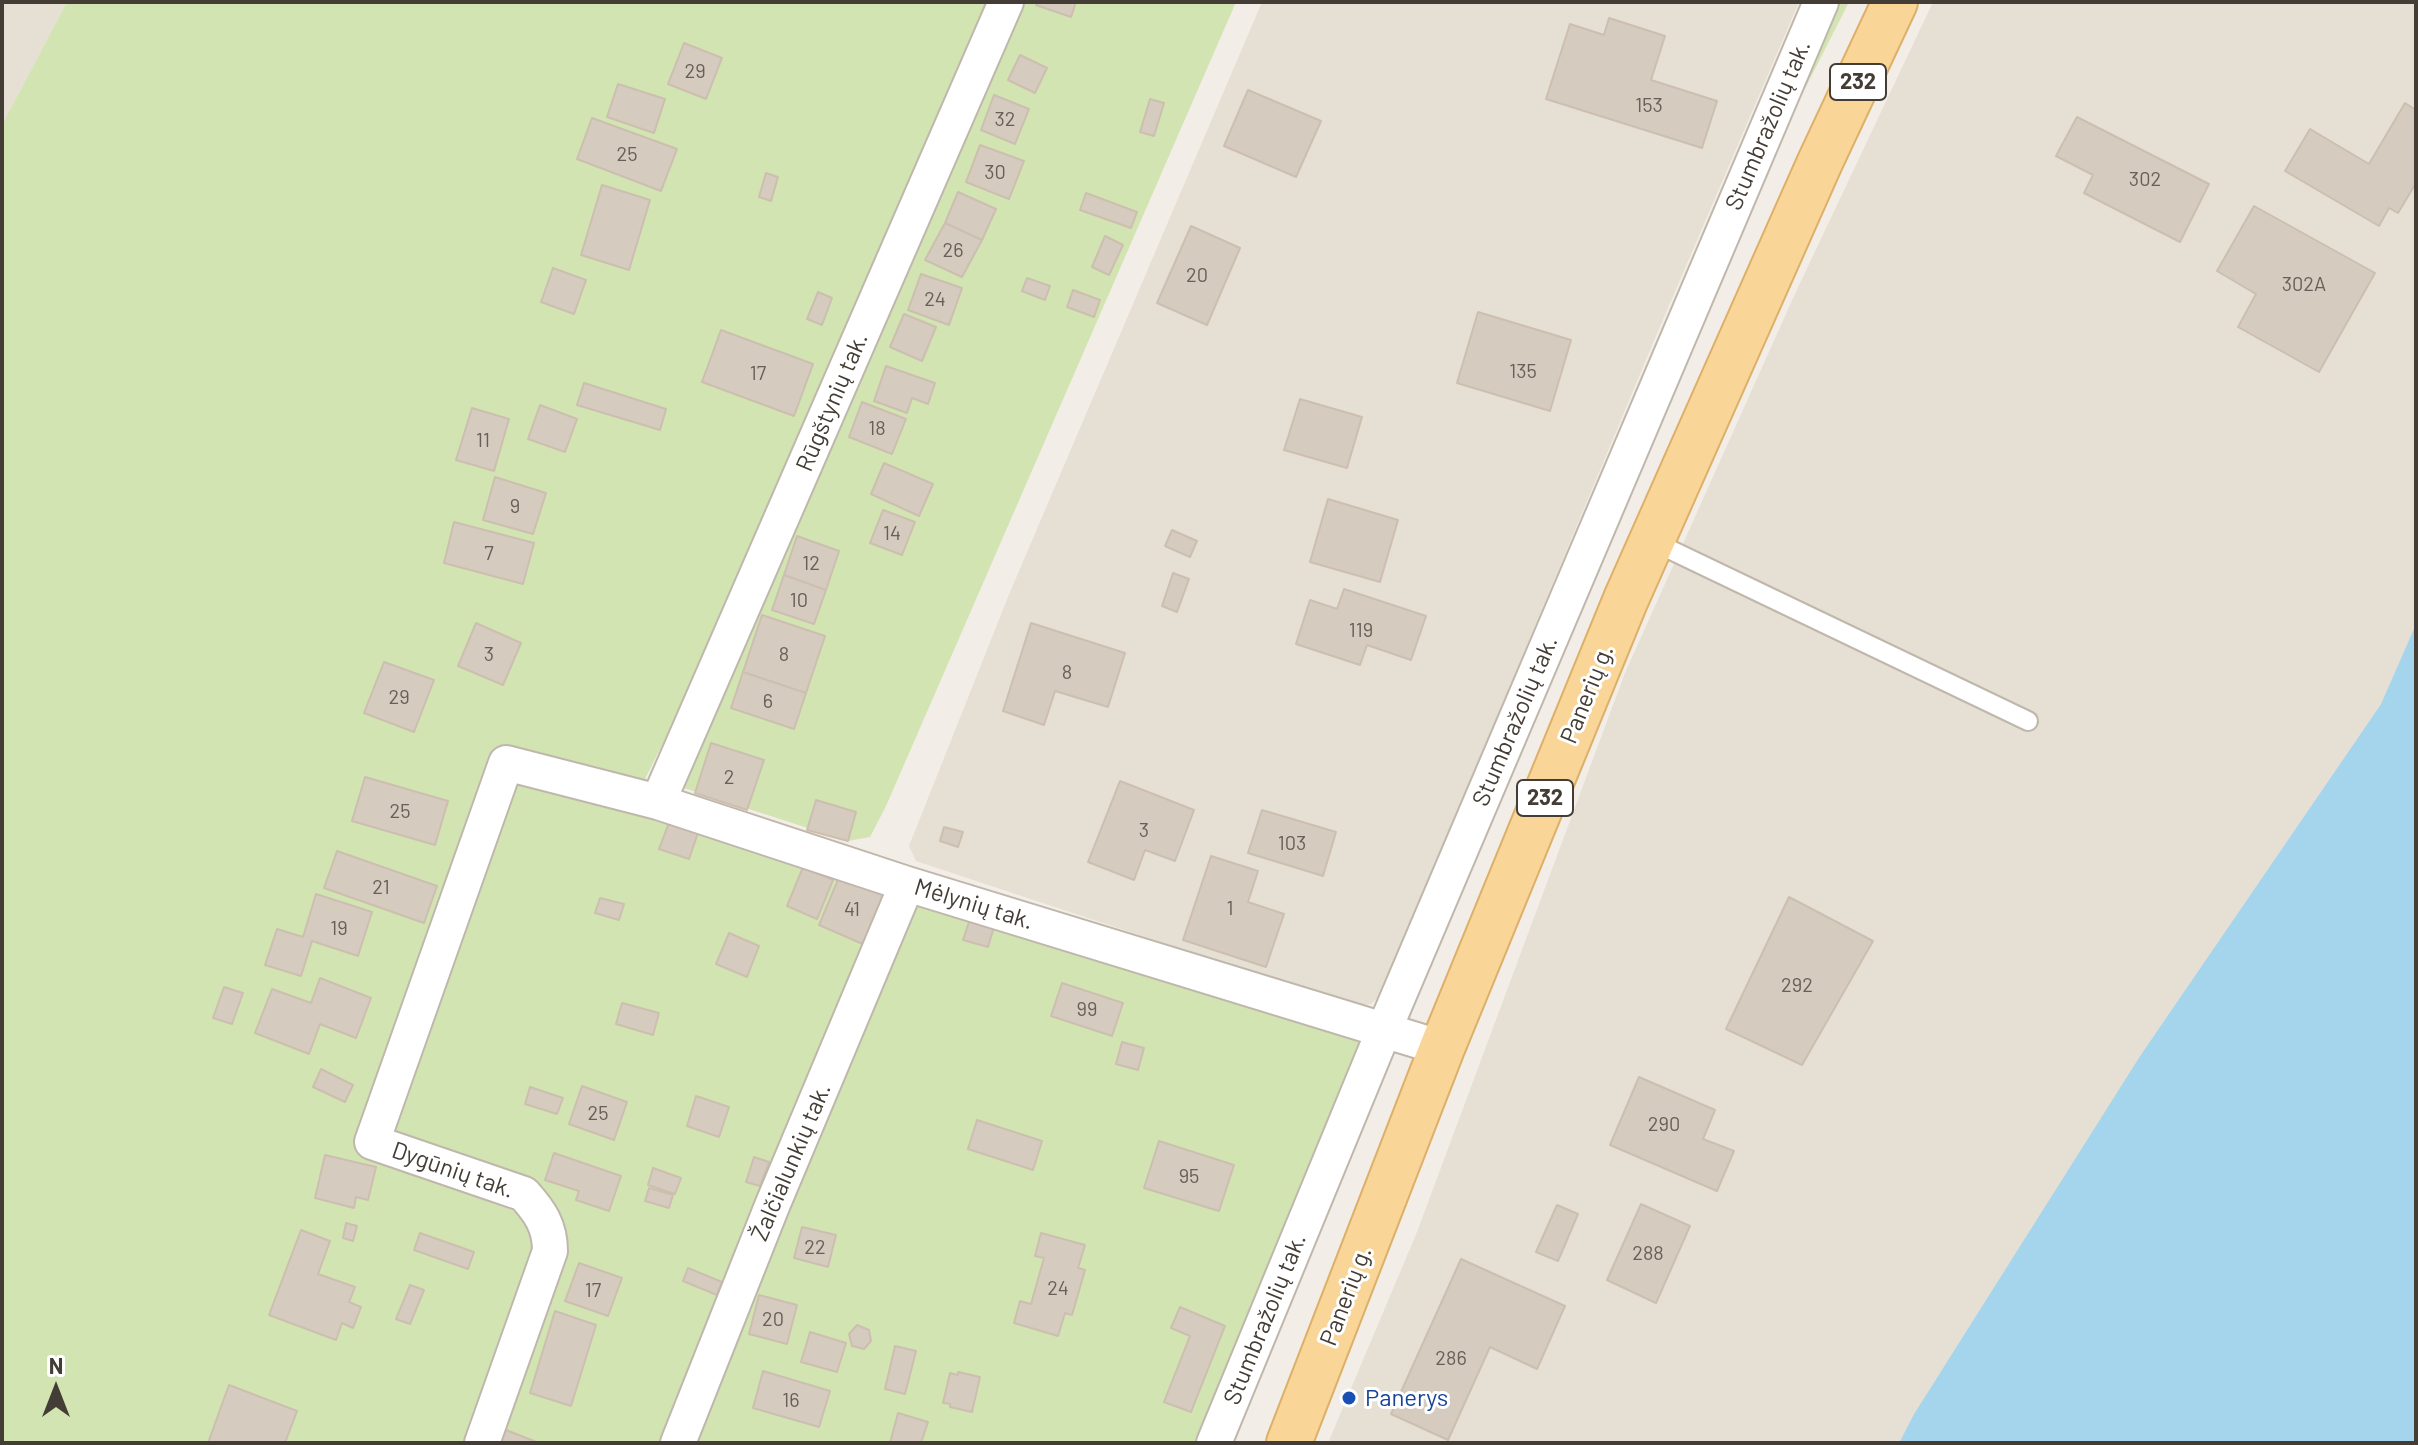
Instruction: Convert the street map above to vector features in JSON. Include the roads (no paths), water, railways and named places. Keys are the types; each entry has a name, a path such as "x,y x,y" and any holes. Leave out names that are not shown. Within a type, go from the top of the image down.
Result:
{"main road":[{"name":"Panerių g.","path":"1289,1443 1442,1048 1652,541 1895,2"}],"street":[{"name":"Rūgštynių tak.","path":"658,802 1006,2"},
{"name":"Stumbražolių tak.","path":"1214,1443 1384,1030 1821,2"},
{"name":"Mėlynių tak.","path":"506,763 658,802 907,884 1442,1048"},
{"name":"Dygūnių tak.","path":"482,1443 550,1251 550,1235 542,1214 524,1194 372,1142 506,763"},
{"name":"Žalčialunkių tak.","path":"678,1443 772,1206 907,884"}],"lane":[{"path":"1652,541 2028,721"}],"water":[{"path":"2416,624 2416,1443 1899,1443 1914,1414 2140,1056 2381,704"}],"place":[{"name":"Panerys","path":"1349,1398"}]}
